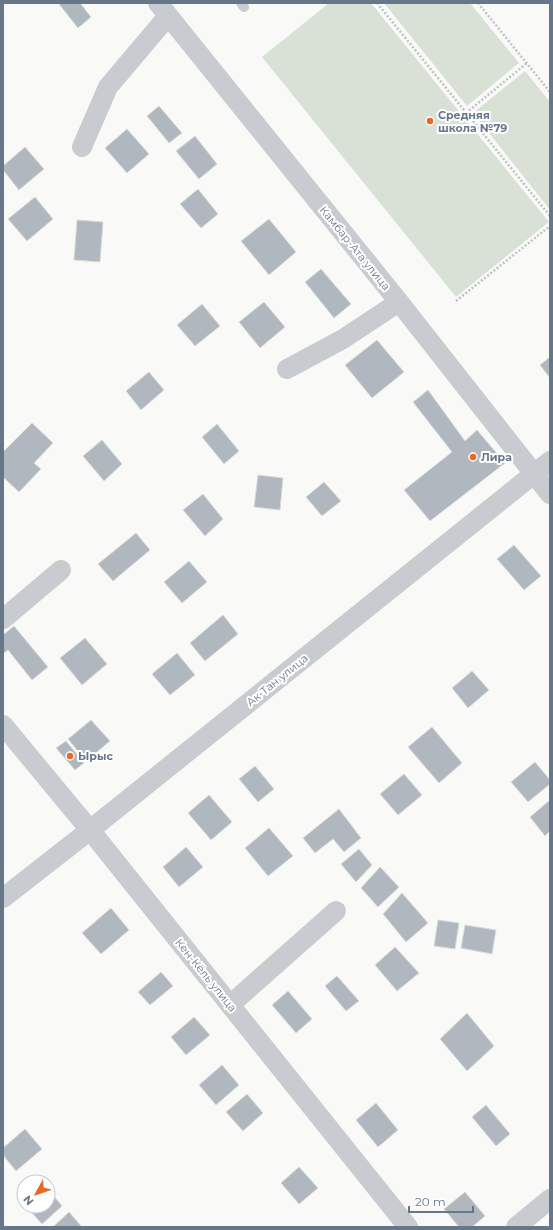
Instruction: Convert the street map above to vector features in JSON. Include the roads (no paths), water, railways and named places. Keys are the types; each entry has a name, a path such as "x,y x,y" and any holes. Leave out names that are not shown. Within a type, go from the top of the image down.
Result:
{"street":[{"path":"82,147 108,87 163,10"},
{"name":"Камбар-Ата улица","path":"163,10 399,302 550,494"},
{"path":"287,369 343,339 399,302"},
{"name":"Ак-Тан улица","path":"3,898 550,461"},
{"path":"3,619 61,570"},
{"name":"Кен-Кёль улица","path":"3,724 90,830 408,1227"},
{"path":"230,1005 336,911"},
{"path":"516,1227 550,1199"}],"place":[{"name":"Средняя школа №79","path":"430,121"},
{"name":"Лира","path":"473,457"},
{"name":"Ырыс","path":"70,756"}]}
